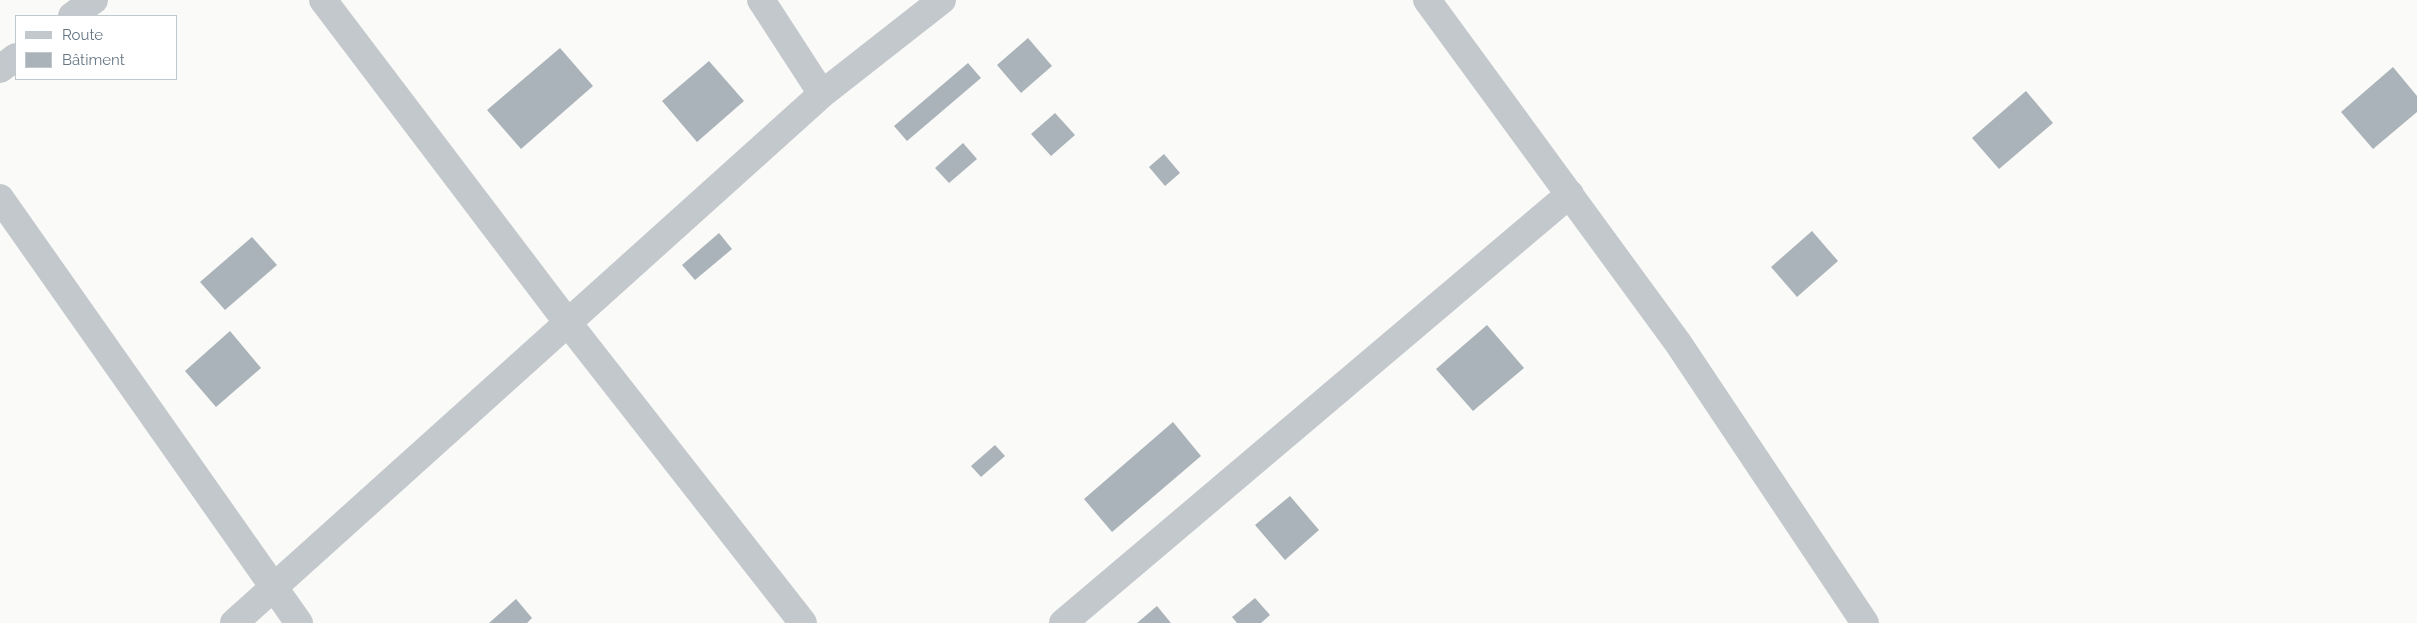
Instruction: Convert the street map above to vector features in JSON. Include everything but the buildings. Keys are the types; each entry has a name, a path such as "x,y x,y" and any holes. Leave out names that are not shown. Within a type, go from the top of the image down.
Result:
{"street":[{"path":"73,15 94,0"},
{"path":"323,0 568,323 803,623"},
{"path":"761,0 822,94"},
{"path":"234,623 822,94 942,0"},
{"path":"1427,0 1678,344 1866,623"},
{"path":"0,69 15,58"},
{"path":"1063,623 1570,194"},
{"path":"0,198 299,623"}]}
